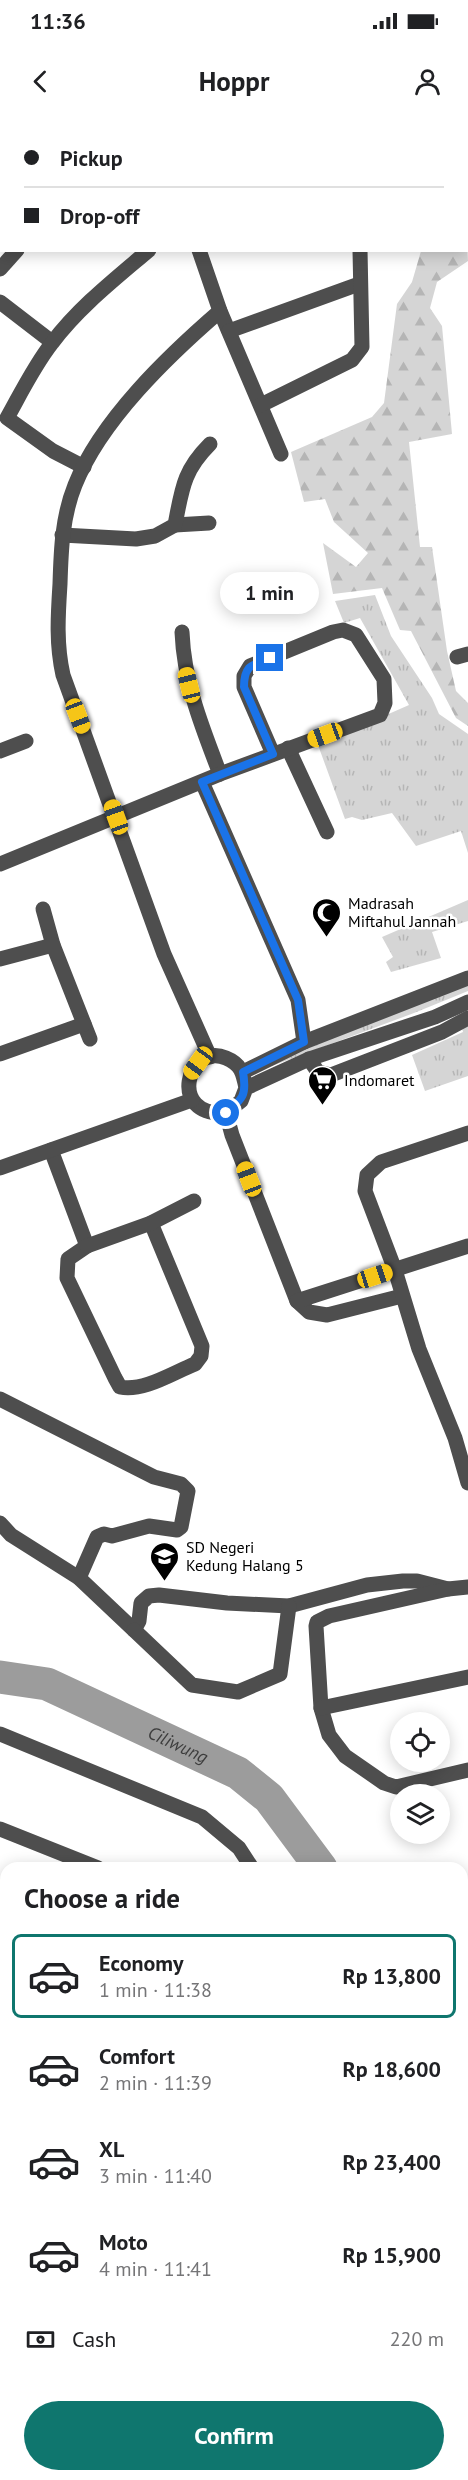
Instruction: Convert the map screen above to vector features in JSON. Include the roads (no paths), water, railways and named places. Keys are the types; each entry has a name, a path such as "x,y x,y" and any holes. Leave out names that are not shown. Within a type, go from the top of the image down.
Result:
{"street":[{"path":"0,270 15,252"},
{"path":"84,467 53,451 4,416 52,342 86,306 146,252"},
{"path":"203,252 220,311 281,454"},
{"path":"261,405 352,360 362,346 360,252"},
{"path":"229,331 359,284"},
{"path":"0,302 52,342"},
{"path":"210,1057 164,954 63,675 58,654 62,535 75,486 103,437 143,385 176,349 220,311"},
{"path":"175,525 188,472 194,460 210,444"},
{"path":"62,535 136,539 155,536 175,525 209,523"},
{"path":"0,864 220,774 380,715 385,703 384,679 356,635 343,630 333,632 250,666 244,676 244,687 273,754"},
{"path":"182,632 185,670 192,700 220,774"},
{"path":"0,751 26,741"},
{"path":"288,748 327,832"},
{"path":"202,782 298,1000 304,1042"},
{"path":"43,909 53,945 90,1039"},
{"path":"0,959 53,945"},
{"path":"245,1080 304,1042 468,978"},
{"path":"245,1080 435,1017 468,1002"},
{"path":"435,1017 442,1032"},
{"path":"309,1059 318,1072 331,1075 442,1032 468,1018"},
{"path":"0,1054 84,1024"},
{"path":"223,1056 235,1062 245,1080 241,1101 226,1113 210,1113 200,1108 192,1100 188,1087 190,1074 198,1063 210,1057 223,1056"},
{"path":"0,1168 192,1100"},
{"path":"226,1113 232,1135 297,1301 309,1312 327,1314 402,1296"},
{"path":"468,1133 381,1162 367,1175 366,1191 395,1270 419,1349 455,1438 468,1484"},
{"path":"51,1150 87,1246"},
{"path":"151,1223 202,1346 201,1356 195,1364 129,1389 120,1387 67,1278 68,1258 87,1246 151,1223 194,1201"},
{"path":"297,1301 468,1246"},
{"path":"0,1399 154,1477 181,1484 188,1491 181,1527 177,1530 149,1526 112,1536 104,1534 97,1537 79,1578"},
{"path":"0,1523 11,1535 79,1578 192,1685 238,1692 280,1674 289,1606"},
{"path":"134,1630 139,1621 141,1603 149,1596 167,1595 227,1604 289,1606 366,1585 417,1581 448,1589"},
{"path":"468,1587 448,1589 329,1616 317,1622 321,1708 329,1735 345,1755 391,1786 402,1786 468,1770"},
{"path":"321,1708 468,1677"},
{"path":"0,1734 202,1817 239,1848 248,1862"},
{"path":"0,1829 83,1862"}],"waterway":[{"name":"Ciliwung","path":"0,1677 47,1684 238,1773 269,1798 317,1862"}],"place":[{"name":"Madrasah Miftahul Jannah","path":"327,938"},
{"name":"Indomaret","path":"323,1106"},
{"name":"SD Negeri Kedung Halang 5","path":"165,1582"}]}
